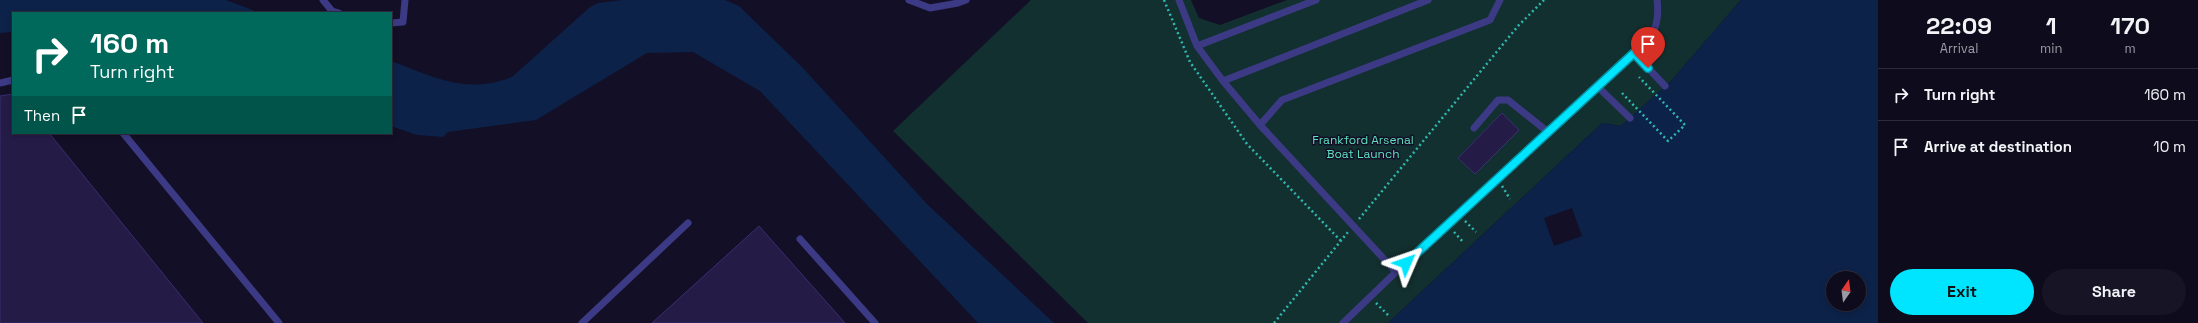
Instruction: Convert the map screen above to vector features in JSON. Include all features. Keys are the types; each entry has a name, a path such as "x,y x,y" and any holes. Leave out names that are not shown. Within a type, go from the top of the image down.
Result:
{"lane":[{"path":"323,0 332,12"},
{"path":"392,23 403,22 404,0"},
{"path":"909,0 930,8 966,0"},
{"path":"1179,0 1197,46 1223,81 1260,125 1396,272"},
{"path":"1197,46 1316,0"},
{"path":"1223,81 1428,0"},
{"path":"1260,125 1282,100 1490,20 1500,0"},
{"path":"1343,323 1396,272 1650,38 1656,27 1659,13 1656,0"},
{"path":"1634,53 1666,86"},
{"path":"0,83 12,80"},
{"path":"1598,86 1630,118"},
{"path":"1474,128 1498,100 1508,100 1548,132"},
{"path":"124,134 279,323"},
{"path":"582,323 688,223"},
{"path":"800,239 875,323"}],"path":[{"path":"1164,0 1190,62 1247,144 1341,241"},
{"path":"1359,219 1513,32 1544,0"},
{"path":"1622,93 1668,141 1685,125 1639,77"},
{"path":"1498,178 1510,199"},
{"path":"1459,214 1476,232"},
{"path":"1447,225 1464,244"},
{"path":"1274,323 1347,232"},
{"path":"1370,297 1388,315"}],"green space":[{"name":"Frankford Arsenal Boat Launch","path":"1031,0 1191,0 1199,18 1220,25 1287,0 1741,0 1671,81 1621,126 1602,123 1388,323 1088,323 893,131"}],"water":[{"path":"0,0 226,0 258,12 12,12 12,32 0,33"},
{"path":"622,0 725,0 739,6 802,67 927,204 1054,323 978,323 760,91 693,52 647,53 536,120 448,132 443,137 417,135 392,126 392,61 450,82 479,84 495,82 512,77 590,7 598,3"},
{"path":"1741,0 1878,0 1878,323 1388,323 1602,123 1621,126 1671,81"}],"pier":[{"path":"1572,208 1582,236 1554,246 1544,218"}],"building":[{"path":"12,94 12,134 50,134 203,323 0,323 0,96"},
{"path":"1502,113 1519,130 1475,174 1458,158"},
{"path":"759,226 845,323 652,323"}],"route":[{"path":"1406,263 1634,53 1648,68"}]}
